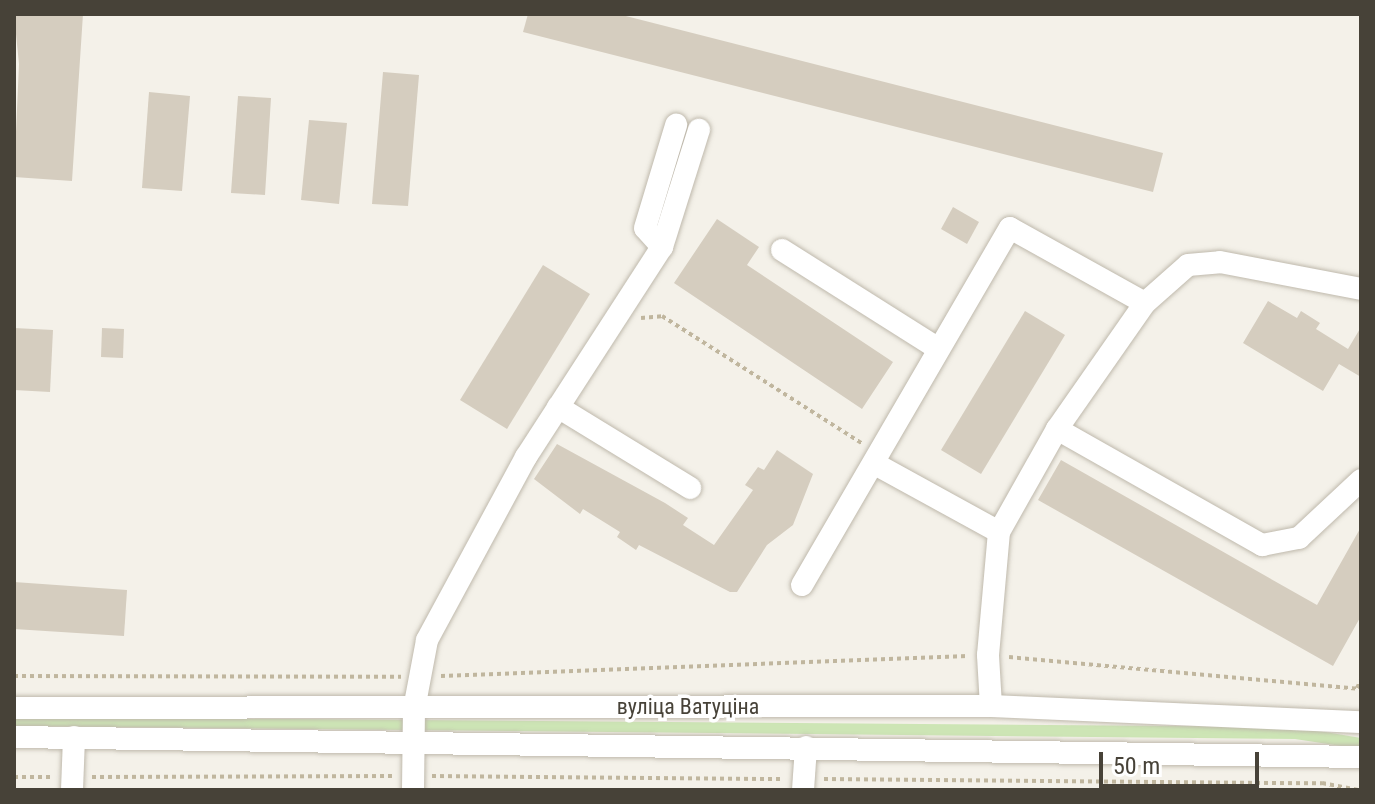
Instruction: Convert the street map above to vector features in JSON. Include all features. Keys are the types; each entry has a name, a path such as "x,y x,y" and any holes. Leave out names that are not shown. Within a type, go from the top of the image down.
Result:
{"street":[{"path":"662,247 645,228 676,125"},
{"path":"413,783 414,709 427,640 558,407 662,247 699,130"},
{"path":"802,585 880,459 937,348 1010,228 1145,303"},
{"path":"782,250 937,348"},
{"path":"991,706 988,655 999,532 1057,429 1145,303 1188,265 1220,262 1361,289"},
{"path":"558,407 690,488"},
{"path":"1057,429 1262,545 1299,538 1361,480"},
{"path":"880,459 999,532"},
{"name":"вуліца Ватуціна","path":"14,708 991,706 1361,722"},
{"name":"вуліца Ватуціна","path":"14,737 1361,757"},
{"path":"72,784 74,737"},
{"path":"803,784 806,747"}],"path":[{"path":"615,320 662,316 880,459"},
{"path":"14,676 420,677 988,655 1359,689 1361,680"},
{"path":"14,777 72,784 1322,783 1358,790"}],"green space":[{"path":"14,717 1296,727 1361,738 1361,749 1295,739 14,726"}],"building":[{"path":"14,14 83,14 72,181 14,177 19,64"},
{"path":"528,14 618,14 1163,153 1153,192 523,32"},
{"path":"383,72 419,75 408,206 372,204"},
{"path":"149,92 190,96 182,191 142,188"},
{"path":"238,96 271,98 265,195 231,193"},
{"path":"309,120 347,123 339,204 301,200"},
{"path":"953,207 979,222 967,244 941,229"},
{"path":"717,219 759,247 747,265 893,362 862,409 674,283"},
{"path":"543,265 590,294 507,429 460,400"},
{"path":"1268,301 1297,318 1301,311 1320,323 1316,329 1348,349 1361,327 1361,377 1339,364 1323,391 1243,343"},
{"path":"1025,311 1065,335 981,474 941,450"},
{"path":"14,328 53,330 50,392 14,390"},
{"path":"102,328 124,329 123,358 101,357"},
{"path":"557,444 665,503 688,518 683,525 714,545 753,490 745,485 758,467 764,470 777,450 813,474 793,525 767,545 737,592 730,592 639,545 636,550 617,537 620,532 583,509 580,514 534,479"},
{"path":"1061,460 1317,605 1361,527 1361,616 1333,666 1038,500"},
{"path":"14,582 127,590 124,636 14,629"}]}
